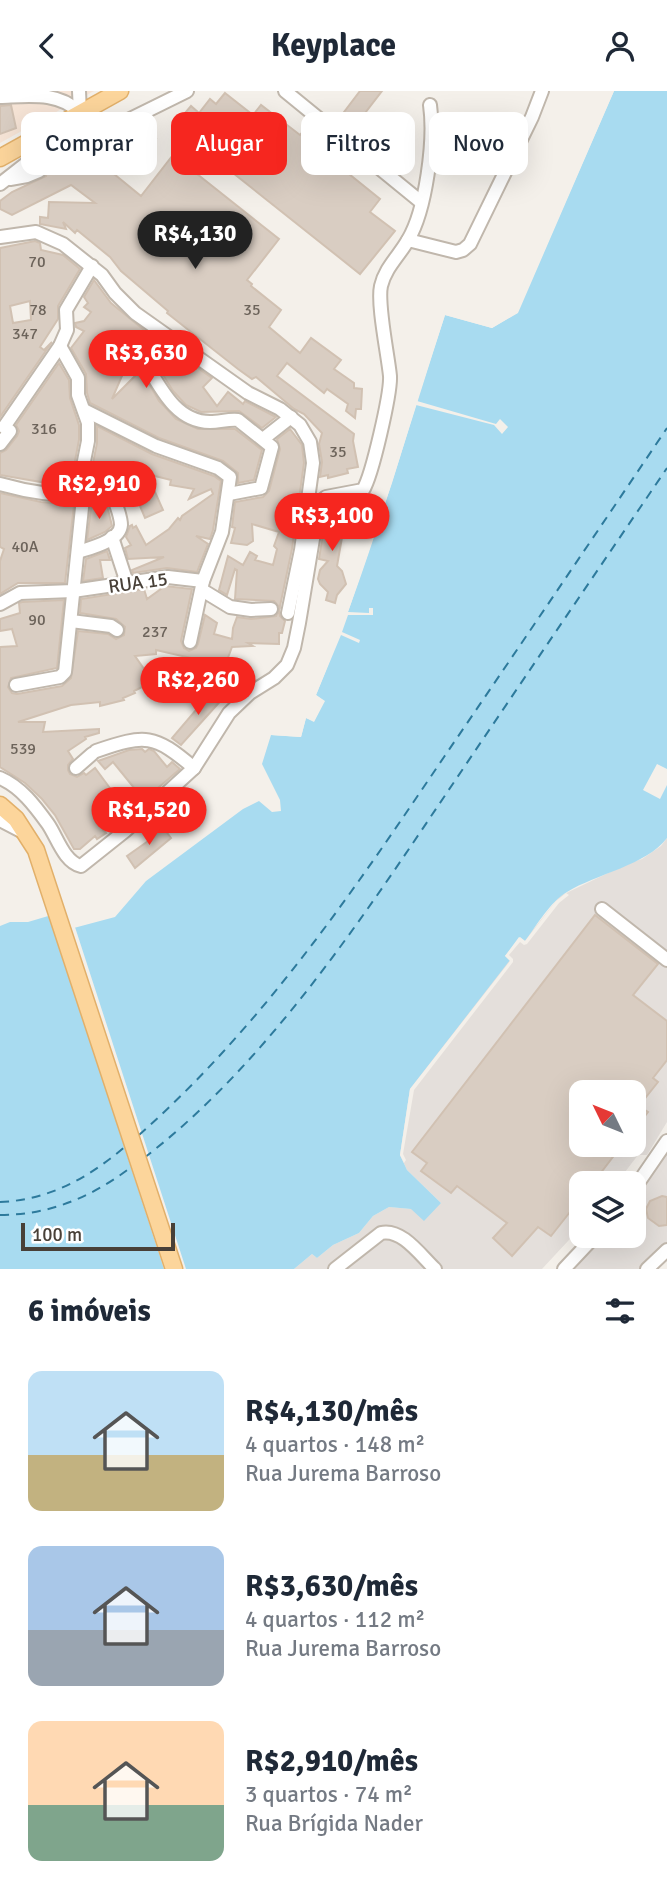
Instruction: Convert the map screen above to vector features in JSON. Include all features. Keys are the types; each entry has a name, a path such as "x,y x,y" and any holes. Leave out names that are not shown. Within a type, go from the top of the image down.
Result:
{"main road":[{"path":"82,112 120,91"},
{"path":"0,157 21,145"},
{"path":"0,805 16,819 30,839 45,876 174,1269"}],"street":[{"path":"0,97 29,94 69,95 77,91 80,112"},
{"path":"145,112 187,91"},
{"path":"285,91 421,202"},
{"path":"408,240 456,252 470,244 542,91"},
{"path":"55,96 74,105 79,112"},
{"path":"0,778 18,788 36,807 67,855 74,864 81,866 125,831 194,768 229,713 287,665 294,649 319,503 326,497 358,493 366,485 388,400 390,381 380,289 385,273 415,226 433,140 430,105"},
{"path":"5,182 21,168"},
{"path":"5,182 29,175"},
{"path":"0,237 36,232 64,244 92,266 128,307 248,393 291,417 304,432 313,453 310,493 288,613"},
{"path":"0,444 10,431 2,425 61,346 67,330 66,310 92,266"},
{"path":"172,339 149,369 168,400 187,417 205,422 238,420 272,447 261,488 229,494"},
{"path":"16,685 63,675 71,621 88,423 78,395 78,378 61,346"},
{"path":"84,410 156,446 218,468 230,477 220,542 203,585 190,642"},
{"path":"264,439 291,417"},
{"path":"0,484 32,493 80,497 113,496 121,524 118,533 107,541 78,552"},
{"path":"107,541 127,583"},
{"name":"RUA 15","path":"0,604 20,593 73,591 172,577 203,585"},
{"path":"203,585 230,607 271,609"},
{"name":"RUA 15","path":"71,621 117,629"},
{"path":"76,768 94,753 137,739 153,740 166,746 194,768"},
{"path":"0,820 14,826 30,839"},
{"path":"602,909 667,960"},
{"path":"646,1172 667,1141"},
{"path":"335,1269 381,1233 389,1231 400,1236 435,1269"},
{"path":"564,1269 584,1248"},
{"path":"647,1269 667,1250"}],"shaded area":[{"path":"0,91 94,91 56,112 21,112 21,131 0,143"},
{"path":"667,838 667,1122 647,1155 646,1080 569,1080 569,1157 636,1157 626,1171 569,1171 569,1240 542,1269 294,1269 312,1254 317,1258 333,1245 359,1233 373,1216 389,1207 411,1209 441,1203 407,1170 400,1155 410,1089 519,937 524,941 560,896 642,859 661,846"},
{"path":"667,1152 667,1257 654,1269 574,1269 594,1248 646,1248 646,1183"}],"water":[{"path":"614,91 667,91 667,838 647,855 567,892 555,902 525,941 520,937 505,956 510,960 410,1089 400,1155 407,1170 441,1203 424,1221 411,1209 389,1207 373,1216 359,1233 333,1245 317,1258 312,1254 294,1269 0,1269 0,926 55,914 70,929 115,917 146,881 243,809 259,801 272,812 281,811 280,800 262,764 271,735 301,737 306,718 314,721 324,701 316,695 368,554 445,315 492,328 517,313"}],"pier":[{"path":"610,91 614,91 518,313 492,328 445,315 417,401 496,424 500,419 508,427 502,434 494,425 416,405 348,612 369,613 369,608 373,608 373,615 348,615 342,632 360,640 359,643 341,635 316,695 325,701 314,722 306,718 301,737 271,735 272,732 299,733 303,716 307,714 312,717 320,702 313,694 344,615 442,313 446,311 491,324 515,311"},
{"path":"657,764 667,769 667,785 660,799 643,790"},
{"path":"566,893 569,895 559,903 527,944 520,942 509,955 513,962 414,1090 403,1154 406,1160 404,1163 400,1155 410,1089 510,961 505,956 519,937 525,941 556,901"},
{"path":"57,911 71,925 74,924 186,1269 164,1269 48,912"}],"building":[{"path":"360,91 382,91 366,112 344,112"},
{"path":"225,93 249,112 200,112 210,99 216,104"},
{"path":"11,105 16,128 0,134 0,106"},
{"path":"261,105 270,112 255,112"},
{"path":"191,106 198,112 186,112"},
{"path":"287,125 301,134 301,175 350,175 380,199 370,212 395,231 360,274 236,175 287,175"},
{"path":"171,158 171,175 198,175 279,239 247,280 281,310 269,327 300,353 311,338 341,360 334,369 354,383 354,388 362,389 361,409 356,409 355,418 346,411 348,404 327,389 324,393 287,363 277,376 354,434 358,467 347,469 348,473 328,478 328,475 320,477 322,462 319,444 322,433 304,414 294,409 256,377 252,379 238,369 167,313 168,311 121,271 110,257 77,230 75,233 63,222 66,229 40,224 40,217 48,218 49,202 95,203 71,185 12,215 0,209 0,201 12,192 46,176 115,175 141,196"},
{"path":"35,241 40,243 41,250 63,255 80,269 58,306 58,319 40,347 44,350 52,342 0,417 0,248","holes":["30,301 31,320 13,323 10,306"]},
{"path":"94,280 111,303 144,330 136,337 134,335 123,350 131,355 112,399 141,370 159,401 176,419 198,429 235,429 262,450 254,480 238,483 238,473 223,461 159,438 90,403 86,374 71,348 84,331 76,327 75,323 84,321 91,312 84,307 88,303 84,297"},
{"path":"174,351 212,378 203,387 217,406 228,392 243,404 245,401 276,417 262,428 239,411 201,412 186,405 160,370"},
{"path":"59,363 69,380 70,398 79,425 79,440 70,487 0,475 0,453 6,450 17,436 19,431 16,425"},
{"path":"97,426 152,454 214,476 221,481 210,539 196,536 208,544 197,572 167,568 133,573 132,570 164,557 128,559 125,548 131,545 126,537 130,526 136,526 146,545 169,529 178,518 180,520 213,494 211,489 189,499 194,489 170,485 171,480 147,474 163,510 145,518 135,494 142,491 143,474 122,474 123,490 113,487 88,488 97,443"},
{"path":"290,429 302,445 304,463 292,549 280,608 274,601 235,599 235,569 227,595 219,590 228,556 243,565 250,552 257,556 255,560 273,565 277,549 274,546 279,532 252,524 253,541 247,545 231,543 235,528 232,527 235,502 263,497 269,491 280,449 277,439"},
{"path":"0,493 41,502 74,505 65,583 18,583 0,594 0,561 4,549 0,547"},
{"path":"94,505 107,505 112,526 87,540 91,508"},
{"path":"329,506 347,509 337,566 342,571 346,584 337,595 335,603 326,600 328,592 318,579 320,570 328,561 319,559"},
{"path":"107,551 110,560 100,560 103,578 83,581 86,559"},
{"path":"165,586 192,589 181,641 189,651 198,644 205,615 217,623 214,634 232,639 237,617 251,619 276,616 279,609 280,616 285,621 282,633 279,633 279,644 248,643 253,646 232,647 226,663 239,665 240,674 231,677 187,671 191,658 156,650 156,654 135,656 144,669 141,679 144,686 123,698 124,700 100,706 100,702 71,705 18,722 45,722 43,732 99,729 99,733 85,737 86,739 68,751 73,759 68,770 77,777 84,773 86,775 95,768 129,814 124,818 120,816 103,830 106,833 97,839 95,836 80,849 74,849 55,815 42,799 25,783 0,767 0,647 17,646 12,629 0,631 0,619 20,613 19,603 64,600 57,668 11,678 8,687 12,693 17,694 62,686 71,678 78,631 108,634 116,639 124,635 125,627 116,619 80,613 81,599 144,589 147,599"},
{"path":"214,689 224,697 181,745 172,738"},
{"path":"142,749 145,752 149,749 154,751 167,767 172,762 180,769 144,800 113,762 105,769 98,761 129,750"},
{"path":"162,826 171,838 135,868 127,856 151,839 149,836"},
{"path":"595,915 658,964 633,995 667,1021 667,1060 653,1078 658,1082 646,1097 646,1080 569,1080 569,1157 613,1157 602,1171 569,1171 569,1213 551,1236 538,1227 512,1256 493,1238 507,1223 457,1186 451,1193 421,1171 427,1163 412,1152"},
{"path":"662,1196 667,1197 667,1225 659,1226 648,1218 646,1209 650,1201"}],"ferry route":[{"path":"139,1135 226,1049 304,956 410,808 667,428"},
{"path":"144,1158 188,1121 230,1080 270,1036 344,942 667,468"},
{"path":"0,1202 36,1197 68,1185 99,1167 127,1145"},
{"path":"0,1215 37,1212 71,1202 103,1186 134,1165"}]}
